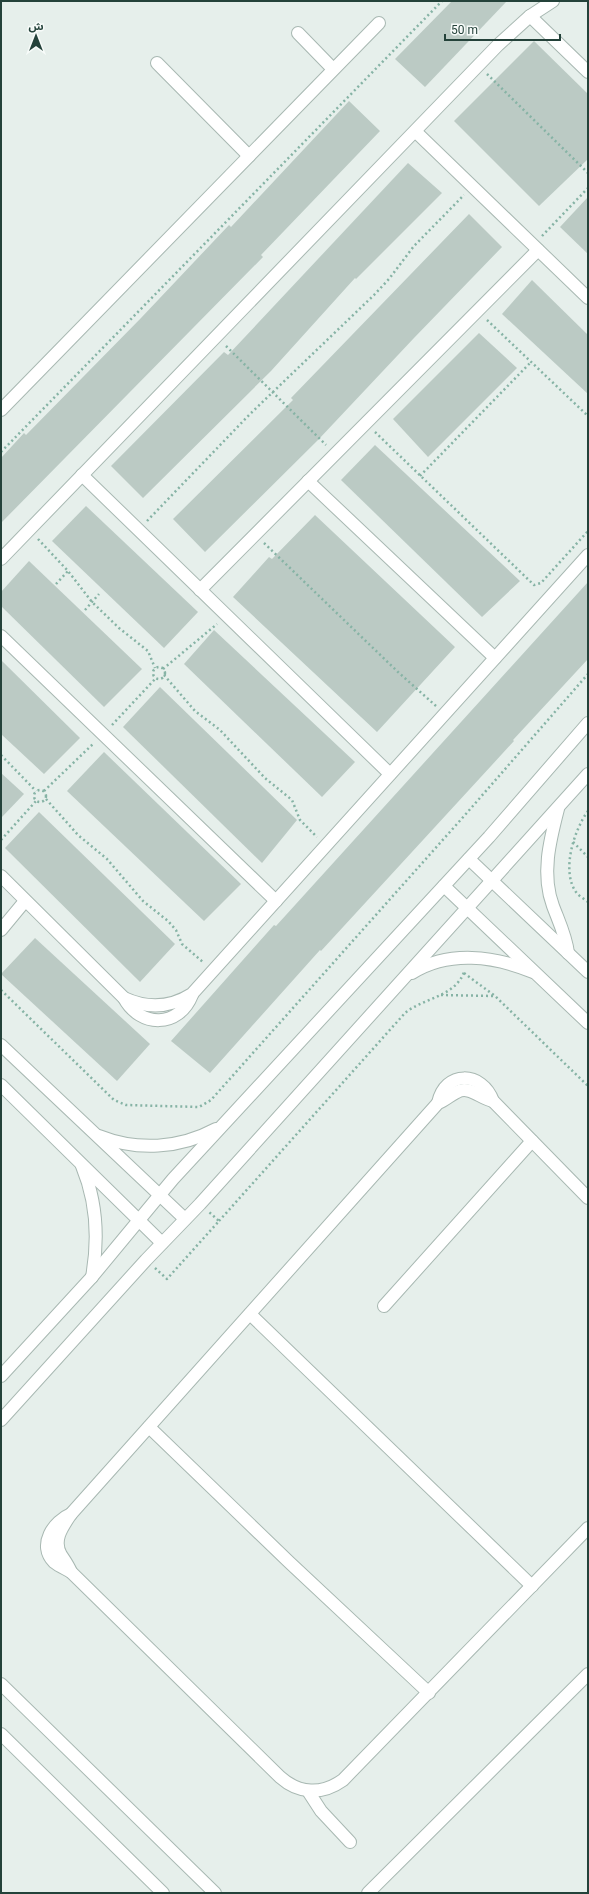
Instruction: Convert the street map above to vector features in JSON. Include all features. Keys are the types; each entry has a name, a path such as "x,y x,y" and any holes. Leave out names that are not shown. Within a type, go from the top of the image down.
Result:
{"street":[{"path":"1,559 416,132 503,40 530,16 553,1"},
{"path":"530,16 588,72"},
{"path":"1,410 379,23"},
{"path":"298,33 333,69"},
{"path":"157,63 249,156"},
{"path":"416,132 588,298"},
{"path":"200,590 478,310 535,247"},
{"path":"82,475 390,774"},
{"path":"308,481 495,658"},
{"path":"1,876 124,998 143,1005 159,1006 174,1004 192,994 588,555"},
{"path":"1,636 276,901"},
{"path":"1,1376 91,1278 160,1195 222,1125 444,886 588,723"},
{"path":"1,1420 146,1260 200,1204 588,774"},
{"path":"559,806 548,850 548,876 551,898 562,928 568,953"},
{"path":"468,859 588,972"},
{"path":"444,886 588,1023"},
{"path":"1,930 26,901"},
{"path":"402,979 426,966 452,958 466,957 502,962 538,974"},
{"path":"1,1045 185,1219"},
{"path":"1,1085 162,1243"},
{"path":"588,1198 493,1101 484,1099 472,1091 462,1090 438,1103 71,1514 61,1531 58,1543 61,1555 71,1572 280,1777 293,1786 308,1791 326,1789 343,1780 588,1528"},
{"path":"94,1134 124,1144 156,1146 190,1140 222,1125"},
{"path":"384,1306 532,1141"},
{"path":"80,1161 87,1179 96,1218 96,1251 91,1278"},
{"path":"250,1314 532,1586"},
{"path":"149,1427 289,1562 429,1693"},
{"path":"368,1893 588,1674"},
{"path":"1,1684 215,1893"},
{"path":"1,1734 163,1893"},
{"path":"308,1791 321,1811 350,1842"}],"path":[{"path":"1,452 442,1"},
{"path":"478,66 588,172"},
{"path":"138,530 250,414 374,295 389,279 414,246 473,187"},
{"path":"535,247 588,188"},
{"path":"478,310 588,416"},
{"path":"217,337 335,454"},
{"path":"420,476 531,362"},
{"path":"366,423 534,584 541,583 588,530"},
{"path":"29,530 68,571 92,602 118,628 148,651 154,668 153,673 156,678 164,675"},
{"path":"255,534 398,672 445,714"},
{"path":"56,584 68,571"},
{"path":"85,610 99,594"},
{"path":"163,669 227,616"},
{"path":"154,668 157,667 163,669"},
{"path":"163,669 164,675 195,711 220,730 264,778 292,800 300,820 326,846"},
{"path":"1,990 114,1100 126,1105 199,1107 211,1100 340,953 465,815 588,674"},
{"path":"1,754 36,791"},
{"path":"36,791 44,791 46,799 78,835 107,859 143,901 168,921 176,930 182,944 213,971"},
{"path":"36,791 34,796 36,801"},
{"path":"36,801 41,803 46,799"},
{"path":"1,840 36,801"},
{"path":"588,810 572,842 569,870 572,885 577,893 588,902"},
{"path":"572,842 588,857"},
{"path":"146,1260 167,1279 405,1013 412,1007 441,995 460,980 464,973 466,957"},
{"path":"464,973 495,996 588,1086"},
{"path":"441,995 495,996"},
{"path":"200,1204 219,1221"}],"building":[{"path":"452,1 507,1 425,87 395,59"},
{"path":"534,41 588,94 588,159 539,206 454,121"},
{"path":"349,101 380,131 261,255 263,257 1,523 1,458 24,433 26,435 141,318 229,225 231,227"},
{"path":"408,163 442,193 356,279 355,278 271,371 143,498 111,466 224,352 228,355"},
{"path":"588,197 588,254 560,227"},
{"path":"469,214 502,247 318,440 205,552 173,519 293,400 291,398"},
{"path":"532,280 588,335 588,394 502,314"},
{"path":"479,333 517,368 428,457 393,419"},
{"path":"375,445 520,581 482,617 341,480"},
{"path":"86,506 198,612 164,648 52,541"},
{"path":"315,515 455,647 377,732 233,597 269,557 272,559"},
{"path":"29,561 142,669 104,707 1,606 1,592"},
{"path":"588,582 588,659 513,740 514,741 321,951 320,950 210,1073 171,1041 274,925 276,926"},
{"path":"214,630 355,762 322,797 184,664"},
{"path":"1,660 80,738 44,774 1,734"},
{"path":"160,687 297,820 262,863 123,727"},
{"path":"104,752 241,884 204,921 67,791"},
{"path":"1,773 24,794 1,818"},
{"path":"39,812 175,944 140,982 5,848"},
{"path":"35,938 150,1044 117,1081 1,974"}]}
